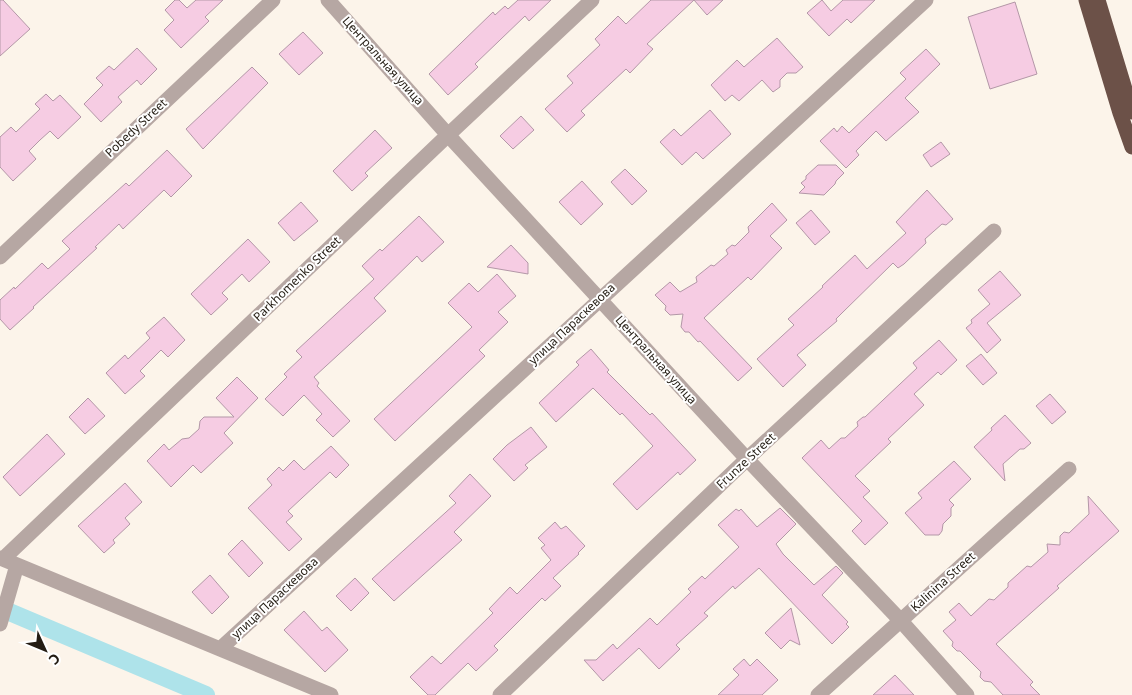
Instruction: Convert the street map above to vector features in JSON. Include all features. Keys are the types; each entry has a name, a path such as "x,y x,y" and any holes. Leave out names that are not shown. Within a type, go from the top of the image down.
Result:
{"highway":[{"path":"1086,0 1132,147"},
{"path":"1098,0 1132,112"}],"street":[{"name":"Pobedy Street","path":"0,257 273,0"},
{"name":"Центральная улица","path":"328,0 448,135 747,459 901,621 967,695"},
{"name":"Parkhomenko Street","path":"2,558 592,0"},
{"name":"улица Параскевова","path":"220,649 926,0"},
{"name":"Frunze Street","path":"500,695 747,459 994,231"},
{"name":"Kalinina Street","path":"818,695 1068,469"},
{"path":"2,558 331,695"},
{"path":"0,624 18,565"}],"building":[{"path":"0,0 3,0 30,29 0,56"},
{"path":"175,0 179,0 187,8 196,0 223,0 205,17 209,21 181,48 164,30 174,20 165,10"},
{"path":"518,0 551,0 529,21 525,16 475,64 478,67 448,95 429,74 493,12 495,15 505,6 508,9"},
{"path":"651,0 694,0 647,44 653,49 630,73 626,69 581,111 585,115 567,132 545,109 573,83 567,76 600,45 595,39 618,16 626,24"},
{"path":"694,0 723,0 707,15"},
{"path":"822,0 831,11 843,0 875,0 851,23 847,19 829,36 807,13"},
{"path":"1015,2 1037,74 990,89 968,17"},
{"path":"303,32 323,53 299,75 279,54"},
{"path":"777,38 803,67 796,73 787,73 780,80 780,87 773,92 762,80 739,101 732,95 725,101 711,85 737,60 744,67"},
{"path":"137,48 157,69 141,85 137,80 118,97 122,102 101,122 84,104 103,85 96,78 109,66 114,70"},
{"path":"926,49 940,64 905,98 919,112 886,141 876,131 856,151 859,155 846,168 820,141 834,128 837,132 842,126 849,133 906,79 900,73"},
{"path":"252,67 268,83 203,149 186,129"},
{"path":"46,94 53,101 60,95 81,117 58,139 50,131 40,140 29,151 36,159 13,181 0,167 0,137 11,127 16,132 40,109 35,104"},
{"path":"710,110 731,134 703,159 696,152 682,165 660,142 674,129 681,136"},
{"path":"521,116 534,130 513,149 500,136"},
{"path":"375,130 392,148 365,173 368,176 352,191 333,171"},
{"path":"941,142 950,154 931,167 923,155"},
{"path":"167,150 192,176 171,197 164,190 123,229 119,224 95,247 97,248 10,330 0,319 0,300 14,287 15,289 42,263 48,269 70,249 62,241 126,183 129,186"},
{"path":"818,165 836,165 844,173 824,195 799,193 805,187 801,183"},
{"path":"625,169 647,191 632,205 611,182"},
{"path":"582,181 603,204 581,225 559,202"},
{"path":"927,190 953,219 946,225 942,224 925,239 926,243 904,264 898,268 893,263 836,319 837,321 797,355 806,365 783,387 757,359 794,325 788,319 855,255 867,269 906,233 896,222"},
{"path":"301,202 318,221 294,241 278,223"},
{"path":"772,203 787,220 770,236 782,248 751,280 748,277 704,318 752,368 738,381 700,341 698,342 689,332 685,332 681,327 683,314 670,315 665,310 666,306 655,295 670,282 680,292 697,282 696,277 711,265 714,266 728,254 726,250 732,245 735,246 749,232 748,227"},
{"path":"811,210 830,232 815,245 796,223"},
{"path":"419,216 444,242 422,262 417,256 374,298 386,311 314,377 319,383 317,386 350,421 333,437 316,420 322,414 304,395 283,416 265,399 287,377 284,374 302,357 296,351 374,279 362,266 380,249 382,251"},
{"path":"248,239 270,262 249,282 242,274 222,293 228,299 211,315 191,294"},
{"path":"511,245 528,263 528,274 487,267"},
{"path":"1000,271 1021,295 987,323 1001,340 987,353 966,328 972,323 971,320 990,304 978,290"},
{"path":"497,274 516,296 498,312 508,322 479,350 485,356 395,441 374,419 472,327 448,303 469,283 478,292"},
{"path":"164,317 185,340 168,357 161,350 140,371 145,376 125,394 106,373 125,355 128,359 150,338 146,333"},
{"path":"939,340 957,360 941,375 938,372 914,394 924,405 888,439 891,442 855,476 870,491 863,497 888,523 865,545 852,531 862,521 802,458 821,440 829,449 841,438 845,438 858,426 857,422 865,417 917,368 913,363"},
{"path":"591,349 609,370 607,372 650,415 652,413 696,460 680,475 678,472 637,510 613,484 653,446 622,413 620,415 593,388 556,422 539,403 579,365 576,362"},
{"path":"981,354 997,373 983,385 966,366"},
{"path":"237,377 258,398 224,433 233,443 201,473 193,465 171,487 147,461 164,444 169,450 182,439 189,438 199,429 200,421 204,417 234,417 216,398"},
{"path":"1050,394 1066,412 1052,424 1036,406"},
{"path":"88,398 105,416 85,434 69,417"},
{"path":"1005,415 1031,443 1024,449 1020,449 1003,464 1005,481 974,447"},
{"path":"531,427 547,447 525,465 528,468 514,481 493,459 507,445"},
{"path":"47,434 65,454 20,496 3,477"},
{"path":"331,446 349,465 336,478 330,472 288,511 293,516 286,522 302,539 289,551 248,508 272,485 267,479 279,467 283,471 294,460 304,470"},
{"path":"954,461 971,479 949,500 954,505 951,508 951,516 943,524 939,535 925,535 905,513 922,498 918,493"},
{"path":"470,474 491,496 454,532 462,540 394,601 372,579 456,503 449,496"},
{"path":"125,483 142,502 125,518 130,524 113,540 115,543 104,553 78,526"},
{"path":"1088,496 1119,531 996,644 1033,682 1030,685 1040,695 1003,695 991,682 984,681 980,677 981,672 960,651 957,651 952,646 953,642 943,631 956,620 949,612 959,603 971,616 989,599 994,600 1008,587 1008,583 1027,566 1031,567 1048,552 1047,544 1060,545 1060,536 1064,532 1069,533 1089,514"},
{"path":"780,508 796,524 776,544 783,554 814,585 836,566 843,573 822,595 848,622 846,624 849,627 832,644 759,568 735,589 733,586 704,613 708,616 676,645 680,649 659,669 639,648 603,681 584,660 596,660 613,644 617,649 650,618 657,625 691,592 688,589 702,576 705,579 739,547 718,525 736,509 739,511 741,509 757,527"},
{"path":"555,522 561,529 566,526 585,546 553,578 561,586 545,601 542,598 494,646 498,650 476,671 468,663 435,695 428,695 410,677 432,656 441,664 493,613 489,609 510,587 517,594 551,560 541,548 545,545 538,538"},
{"path":"242,540 263,563 249,577 228,554"},
{"path":"210,575 229,597 212,614 192,592"},
{"path":"355,578 369,593 351,611 336,596"},
{"path":"791,608 800,645 790,640 781,649 765,633"},
{"path":"304,611 322,631 327,627 348,650 325,672 284,630"},
{"path":"744,659 750,666 757,659 778,680 762,695 718,695 739,675 733,669"},
{"path":"895,675 914,695 873,695"}],"waterway":[{"path":"0,608 206,695"}]}
